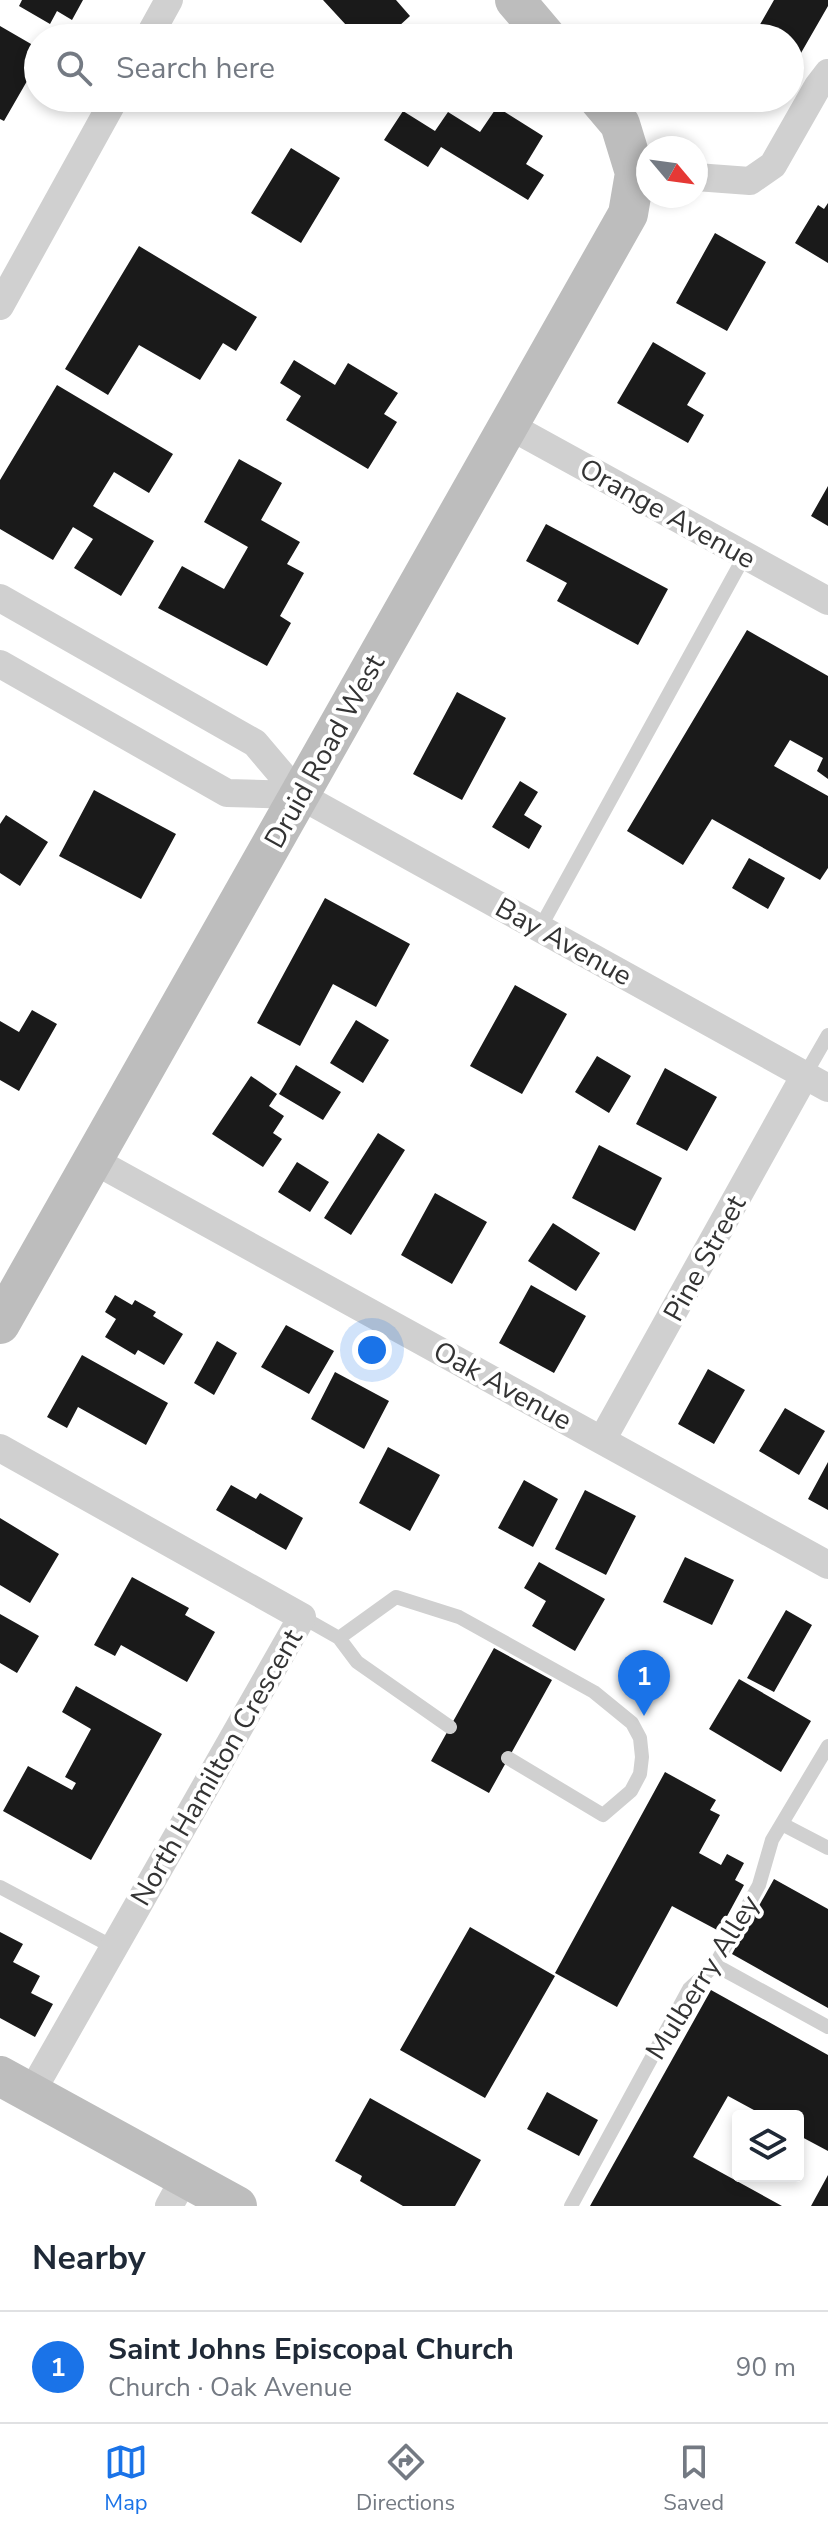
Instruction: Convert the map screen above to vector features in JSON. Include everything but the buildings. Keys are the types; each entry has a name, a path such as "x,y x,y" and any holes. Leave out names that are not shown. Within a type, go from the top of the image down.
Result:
{"street":[{"path":"156,24 169,0"},
{"path":"515,0 535,24"},
{"path":"804,111 828,73"},
{"path":"0,306 107,112"},
{"path":"610,112 620,124 636,161"},
{"path":"708,178 750,181 773,165 803,112"},
{"name":"Druid Road West","path":"0,1324 628,214 636,189"},
{"name":"Orange Avenue","path":"508,425 828,601"},
{"name":"Bay Avenue","path":"0,598 255,743 299,795 817,1081"},
{"name":"Bay Avenue","path":"0,664 227,793 299,795"},
{"name":"Pine Street","path":"602,1440 817,1081"},
{"name":"Oak Avenue","path":"93,1160 828,1565"},
{"name":"North Hamilton Crescent","path":"0,1448 302,1617 113,1947 15,2085"},
{"path":"15,2085 177,2192 237,2206"}],"lane":[{"path":"540,928 745,555"},
{"path":"817,1081 828,1035"},
{"path":"339,1638 396,1597 459,1617 594,1692 632,1723 640,1738 642,1757 640,1774 631,1791 603,1815 508,1758"},
{"path":"302,1617 339,1638 357,1662 450,1727"},
{"name":"Mulberry Alley","path":"571,2206 689,1989 715,1965 759,1885 772,1840 828,1746"},
{"path":"782,1824 828,1848"},
{"path":"0,1887 113,1947"},
{"path":"715,1965 828,2027"}],"place":[{"name":"Saint Johns Episcopal Church","path":"644,1716"}]}
